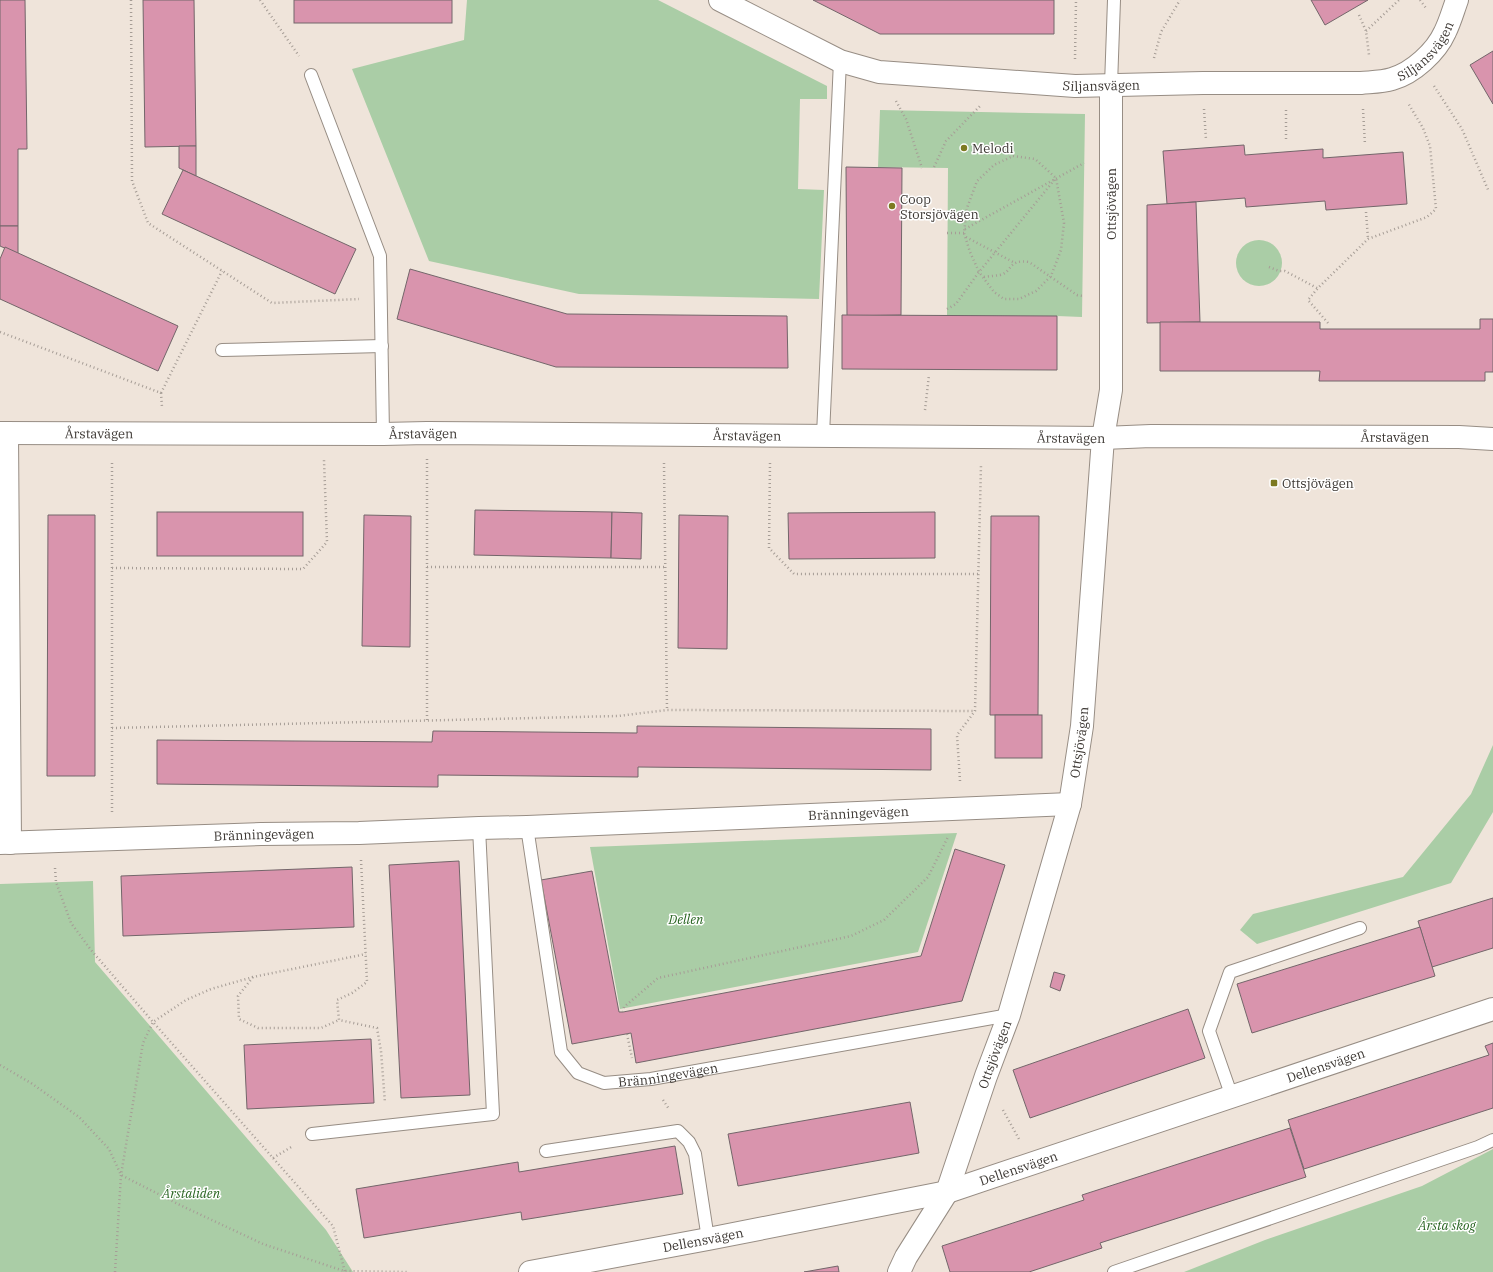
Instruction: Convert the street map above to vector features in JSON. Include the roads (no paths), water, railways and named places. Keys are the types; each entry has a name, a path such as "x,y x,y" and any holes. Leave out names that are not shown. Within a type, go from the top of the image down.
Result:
{"street":[{"name":"Siljansvägen","path":"720,0 840,61 879,72 1075,86 1376,81 1407,72 1434,49 1445,33 1457,0"},
{"name":"Ottsjövägen","path":"899,1272 906,1257 947,1192 986,1076 1009,1015 1070,804 1082,726 1103,438 1111,390 1111,85"},
{"name":"Årstavägen","path":"3,433 663,434 1103,438 1174,436 1459,437 1493,439"},
{"path":"3,433 5,843"},
{"name":"Bränningevägen","path":"5,843 261,834 359,834 479,828 527,828 1070,804"},
{"name":"Dellensvägen","path":"530,1272 947,1192 1493,1009"}],"lane":[{"path":"1111,85 1114,0"},
{"path":"822,435 840,61"},
{"path":"311,75 380,256 383,434"},
{"path":"222,350 382,346"},
{"path":"312,1134 493,1114 479,828"},
{"name":"Bränningevägen","path":"527,828 562,1052 578,1073 604,1083 651,1079 1009,1015"},
{"path":"1232,1097 1209,1031 1230,972 1360,928"},
{"path":"546,1151 678,1131 689,1142 695,1154 708,1239"},
{"path":"1114,1272 1478,1147 1493,1140"}],"place":[{"name":"Melodi","path":"964,148"},
{"name":"Coop Storsjövägen","path":"892,206"},
{"name":"Ottsjövägen","path":"1274,483"}],"park label":[{"name":"Dellen","path":"686,919"},
{"name":"Årstaliden","path":"191,1193"},
{"name":"Årsta skog","path":"1447,1225"}]}
